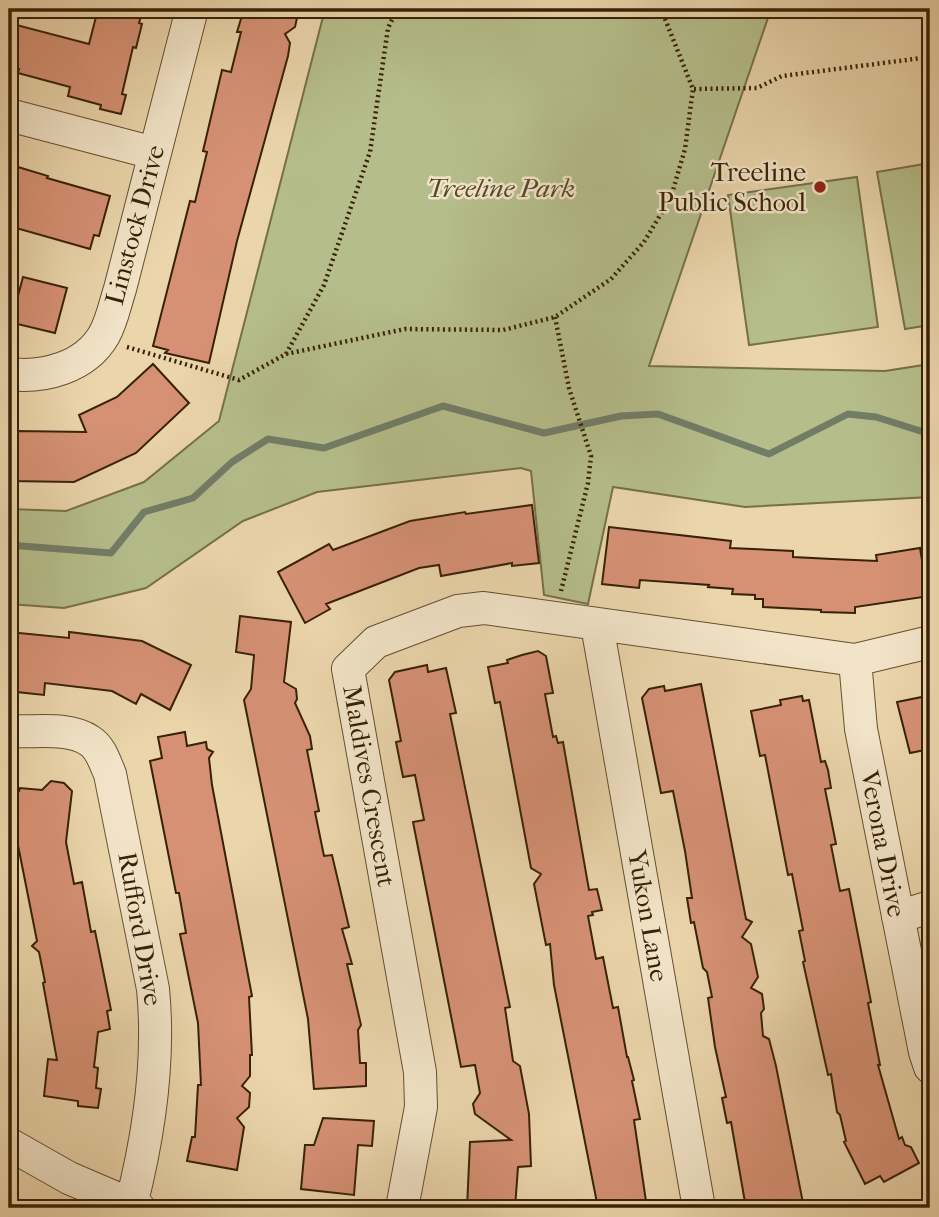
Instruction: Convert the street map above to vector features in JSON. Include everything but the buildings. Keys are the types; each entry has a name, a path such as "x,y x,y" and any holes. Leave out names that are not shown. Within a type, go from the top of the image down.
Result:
{"street":[{"name":"Linstock Drive","path":"9,374 24,376 53,372 81,358 102,338 110,322 191,9"},
{"path":"9,115 154,153"},
{"name":"Maldives Crescent","path":"402,1208 421,1108 420,1072 348,669 376,642 458,611 484,608 855,660 930,642"},
{"name":"Yukon Lane","path":"597,625 699,1208"},
{"name":"Verona Drive","path":"855,660 861,729 930,1067"},
{"name":"Rufford Drive","path":"9,731 76,735 92,742 102,754 110,774 153,989 156,1019 156,1045 135,1207"},
{"path":"898,916 930,907"},
{"path":"9,1144 69,1178 135,1207"}],"path":[{"path":"286,354 324,285 370,152 388,28 397,9"},
{"path":"123,346 239,380 286,354 405,329 503,330 555,317 611,279 644,242 671,197 685,149 693,89 661,9"},
{"path":"693,89 758,88 782,76 930,57"},
{"path":"555,317 569,388 591,456 588,483 555,618"}],"green space":[{"name":"Treeline Park","path":"325,9 771,9 649,366 885,371 930,364 930,497 745,507 613,487 588,604 544,595 531,471 521,468 317,492 243,521 146,588 64,608 9,604 9,509 66,511 144,482 219,421"},
{"path":"930,163 930,325 905,329 877,172"},
{"path":"857,177 878,327 749,345 728,195"}],"waterway":[{"path":"9,545 111,553 144,512 193,498 232,462 268,439 324,448 443,406 544,433 621,416 658,414 769,454 848,414 876,417 930,434"}],"place":[{"name":"Treeline Public School","path":"820,187"}]}
